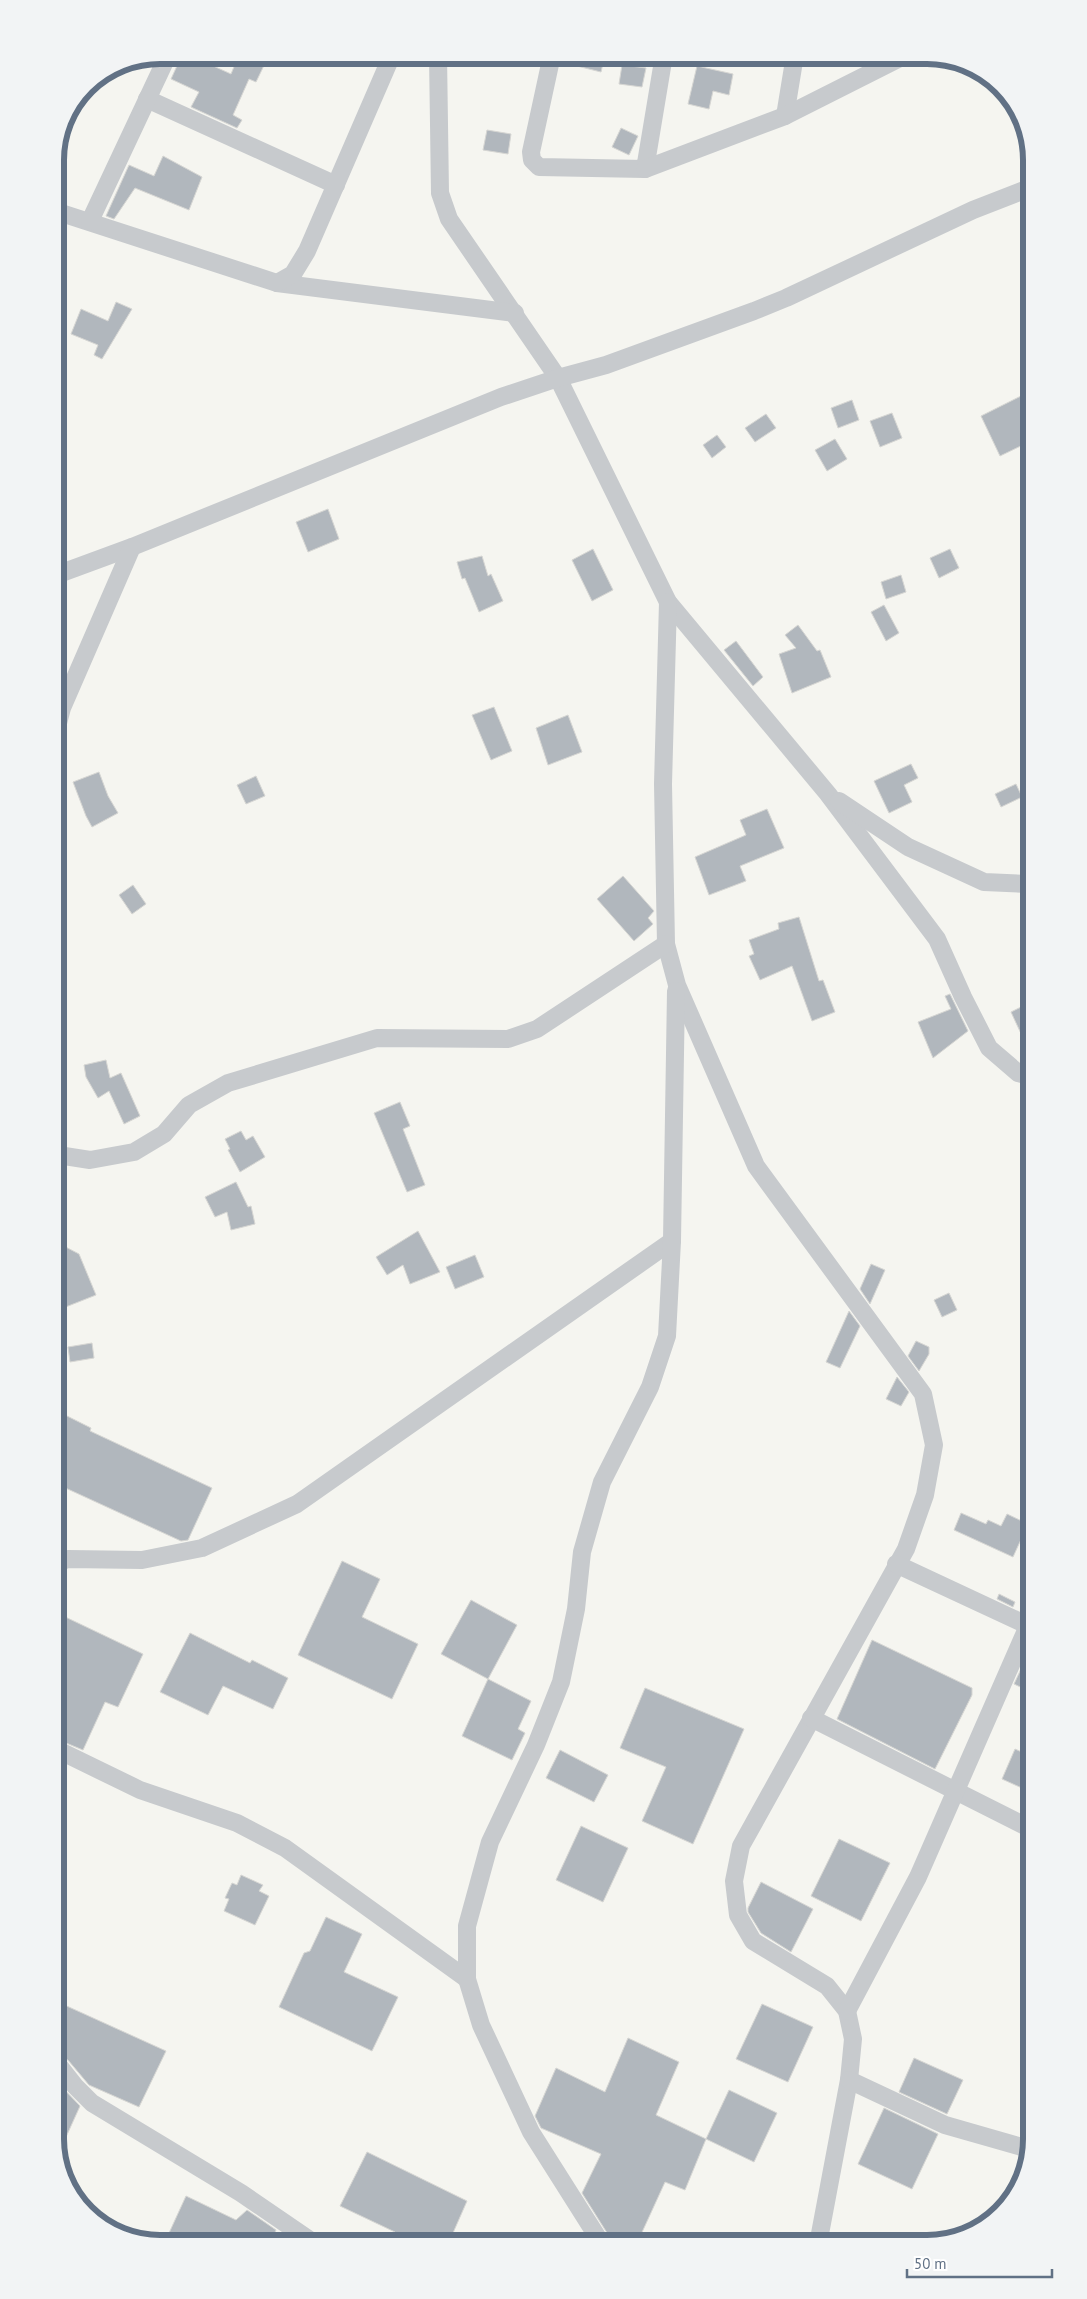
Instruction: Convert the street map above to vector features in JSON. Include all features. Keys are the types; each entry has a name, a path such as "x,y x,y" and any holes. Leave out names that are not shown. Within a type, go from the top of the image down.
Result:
{"street":[{"path":"90,221 164,64"},
{"path":"277,283 293,274 307,251 388,64"},
{"path":"438,64 440,193 449,219 558,378 668,602 828,794 937,939 963,998 989,1048 1018,1073 1023,1074"},
{"path":"550,64 531,152 532,160 539,167 645,169 785,116 888,64"},
{"path":"645,169 662,64"},
{"path":"785,116 794,64"},
{"path":"147,99 336,185"},
{"path":"64,572 132,547 501,397 558,378 606,365 786,298 974,210 1023,190"},
{"path":"64,214 277,283 515,313"},
{"path":"64,703 132,547"},
{"path":"668,602 663,784 666,944 677,985 756,1166 922,1394 934,1445 925,1495 906,1549 740,1846 734,1881 738,1915 753,1942 827,1986 847,2011 853,2039 849,2080 820,2235"},
{"path":"828,794 908,846 984,882 1023,884"},
{"path":"64,1156 90,1160 134,1152 164,1134 189,1105 228,1082 377,1038 508,1039 515,1037 537,1029 666,944"},
{"path":"596,2235 531,2132 481,2025 467,1979 467,1926 490,1842 536,1745 561,1682 576,1609 582,1552 602,1482 650,1386 667,1336 672,1241 677,985"},
{"path":"64,1560 142,1560 202,1548 297,1504 672,1241"},
{"path":"896,1564 1023,1621"},
{"path":"847,2011 918,1877 1023,1640"},
{"path":"811,1718 1023,1825"},
{"path":"64,1753 140,1790 237,1823 285,1848 467,1979"},
{"path":"64,2072 92,2103 241,2193 302,2235"},
{"path":"849,2080 945,2125 1023,2147"}],"building":[{"path":"178,64 209,64 231,74 235,64 265,64 256,82 249,79 233,115 242,120 237,128 191,107 199,92 171,79"},
{"path":"569,64 603,64 601,72"},
{"path":"622,65 646,68 642,87 619,84"},
{"path":"697,66 733,74 729,95 713,91 709,109 688,104"},
{"path":"621,128 638,136 629,155 612,147"},
{"path":"487,130 511,134 508,154 483,150"},
{"path":"163,156 202,177 189,210 135,188 114,219 106,216 129,165 154,176"},
{"path":"116,302 132,309 102,359 94,355 98,345 71,334 81,309 108,321"},
{"path":"1023,395 1023,445 1000,456 981,416"},
{"path":"852,400 859,420 838,428 831,408"},
{"path":"892,413 902,438 880,447 870,421"},
{"path":"766,414 776,428 755,442 745,428"},
{"path":"717,435 726,447 712,458 703,445"},
{"path":"835,439 847,459 827,471 815,450"},
{"path":"328,509 339,539 308,552 296,522"},
{"path":"593,549 613,590 592,601 572,560"},
{"path":"950,549 959,568 939,578 930,558"},
{"path":"482,556 488,576 491,574 503,601 479,612 465,578 462,579 457,562"},
{"path":"901,575 906,592 886,599 881,582"},
{"path":"884,605 899,633 886,641 871,612"},
{"path":"798,625 817,651 820,650 831,677 792,693 779,654 796,648 785,635"},
{"path":"736,641 763,677 753,686 724,650"},
{"path":"494,707 512,751 491,760 472,715"},
{"path":"568,715 582,752 548,765 536,728"},
{"path":"911,764 918,778 904,785 912,802 889,813 874,781"},
{"path":"99,772 108,796 118,813 92,827 73,782"},
{"path":"256,776 265,796 246,804 237,785"},
{"path":"1016,784 1022,797 1001,807 995,794"},
{"path":"767,809 784,848 740,866 746,881 709,895 695,857 746,835 740,820"},
{"path":"623,876 654,911 648,918 653,924 634,941 597,899"},
{"path":"133,885 146,904 132,914 119,895"},
{"path":"799,917 819,981 823,980 835,1012 812,1021 792,966 760,980 749,956 754,954 749,940 779,929 778,923"},
{"path":"950,994 968,1031 933,1058 918,1022 951,1009 945,996"},
{"path":"1023,1006 1023,1038 1011,1012"},
{"path":"106,1060 110,1078 121,1073 140,1116 124,1124 109,1091 98,1098 86,1077 84,1065"},
{"path":"400,1102 410,1126 403,1129 425,1185 407,1192 374,1113"},
{"path":"241,1131 246,1140 253,1136 265,1157 240,1172 228,1150 230,1149 225,1139"},
{"path":"236,1182 248,1207 251,1206 255,1224 231,1230 227,1212 215,1217 205,1197"},
{"path":"418,1231 440,1272 410,1284 403,1265 387,1275 376,1257"},
{"path":"64,1246 79,1254 96,1295 64,1308"},
{"path":"475,1255 484,1277 455,1289 446,1267"},
{"path":"871,1264 885,1270 870,1304 860,1289"},
{"path":"949,1293 957,1310 942,1317 934,1300"},
{"path":"849,1311 860,1326 840,1368 826,1362"},
{"path":"916,1341 929,1347 929,1354 919,1371 908,1356"},
{"path":"92,1343 94,1358 70,1362 68,1347"},
{"path":"897,1377 909,1392 901,1406 886,1399"},
{"path":"64,1414 91,1428 90,1431 212,1488 188,1540 181,1541 64,1487"},
{"path":"961,1513 986,1524 988,1520 1001,1526 1007,1514 1023,1522 1023,1535 1013,1557 954,1530"},
{"path":"342,1561 380,1579 362,1617 418,1644 392,1699 298,1655"},
{"path":"999,1594 1015,1602 1013,1607 997,1599"},
{"path":"471,1600 517,1625 488,1679 441,1654"},
{"path":"64,1616 143,1654 118,1707 105,1702 83,1750 64,1742"},
{"path":"190,1633 250,1663 252,1660 288,1678 273,1709 223,1686 208,1715 160,1692"},
{"path":"872,1640 972,1688 972,1695 935,1769 837,1719"},
{"path":"1021,1669 1023,1670 1023,1688 1014,1684"},
{"path":"488,1679 531,1701 518,1729 525,1733 512,1760 462,1736"},
{"path":"645,1688 744,1729 693,1844 642,1821 666,1767 620,1748"},
{"path":"1015,1749 1023,1752 1023,1789 1002,1779"},
{"path":"560,1750 608,1775 594,1802 546,1778"},
{"path":"581,1826 628,1848 603,1902 556,1880"},
{"path":"839,1839 890,1863 861,1921 811,1896"},
{"path":"241,1875 263,1885 259,1891 269,1896 255,1925 224,1911 229,1899 225,1898 232,1883 237,1885"},
{"path":"761,1882 813,1909 791,1952 761,1933 748,1912 748,1908"},
{"path":"326,1917 362,1934 344,1972 398,1997 372,2051 279,2007 304,1953 310,1951"},
{"path":"762,2004 813,2027 788,2082 736,2059"},
{"path":"64,2005 166,2051 139,2107 89,2085 68,2060 64,2058"},
{"path":"628,2038 679,2062 656,2115 706,2139 685,2190 665,2182 641,2235 608,2235 582,2193 601,2154 541,2128 535,2116 556,2068 605,2092"},
{"path":"914,2058 963,2080 947,2114 899,2092"},
{"path":"64,2089 80,2106 64,2141"},
{"path":"729,2090 777,2113 754,2162 706,2139"},
{"path":"884,2108 938,2134 912,2189 858,2164"},
{"path":"367,2152 467,2201 452,2235 394,2235 395,2232 340,2206"},
{"path":"186,2196 236,2220 247,2210 276,2230 274,2235 168,2235"}]}
